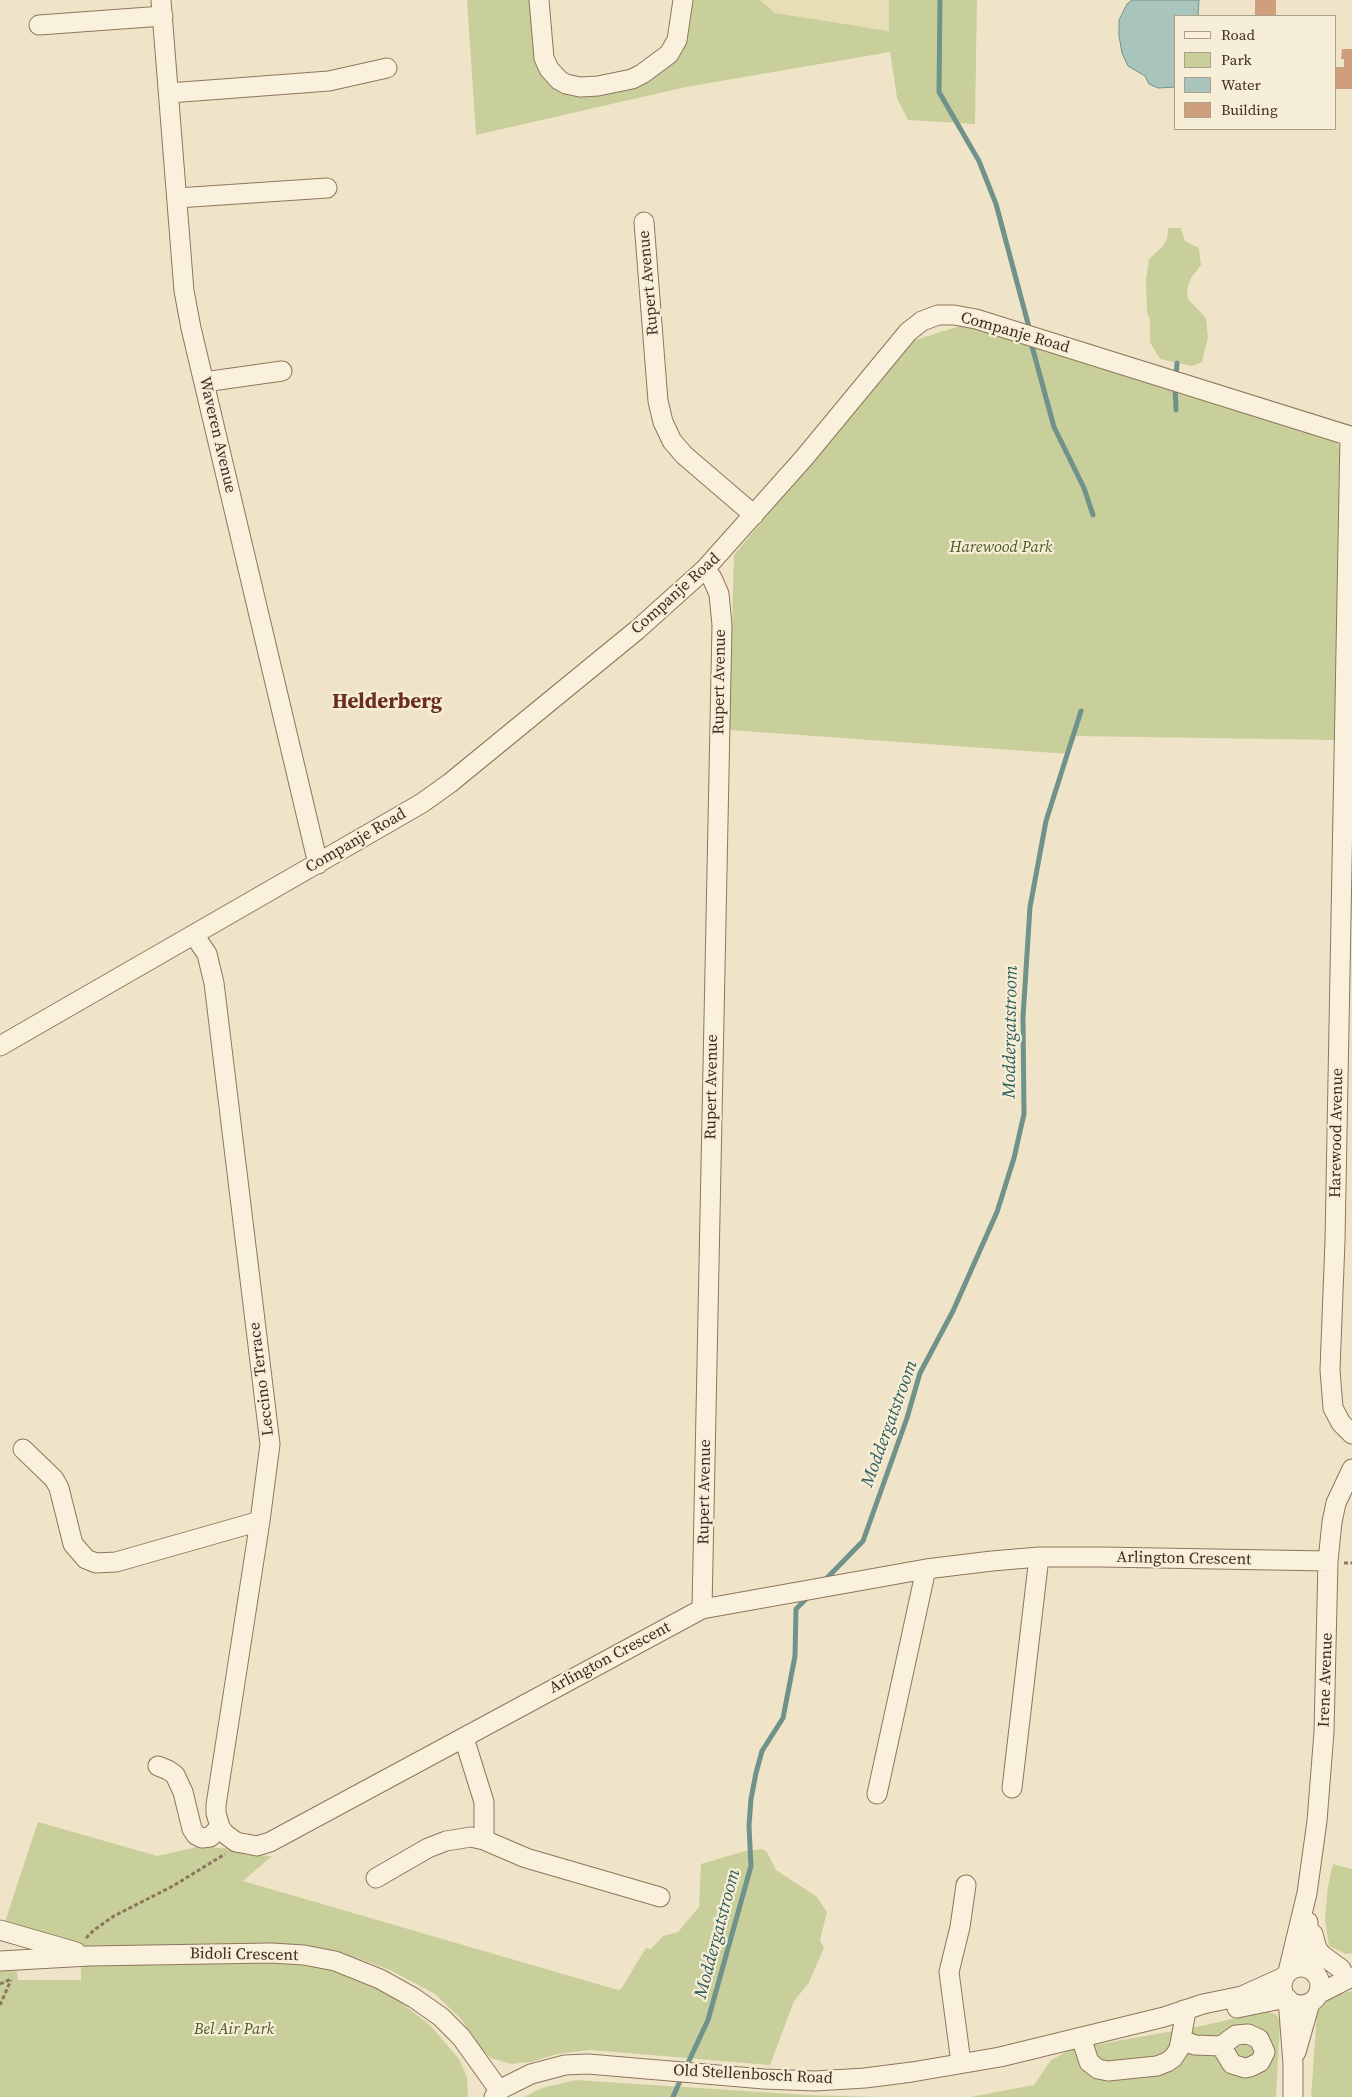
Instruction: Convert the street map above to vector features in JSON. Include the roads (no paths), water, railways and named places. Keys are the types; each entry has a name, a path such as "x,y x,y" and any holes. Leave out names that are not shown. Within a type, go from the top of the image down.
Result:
{"street":[{"path":"539,0 544,58 548,70 566,84 580,87 598,86 632,79 669,54 677,40 683,0"},
{"path":"40,25 162,8"},
{"name":"Waveren Avenue","path":"162,8 184,291 318,864"},
{"path":"169,94 328,81 387,68"},
{"path":"177,198 327,188"},
{"name":"Rupert Avenue","path":"644,222 658,401 663,422 672,441 684,456 754,515"},
{"name":"Companje Road","path":"0,1046 318,864 422,803 450,783 637,630 705,569 804,458 908,332 922,321 938,315 954,315 976,319 1351,435"},
{"path":"204,382 282,371"},
{"name":"Harewood Avenue","path":"1351,435 1347,894 1331,1393 1333,1408 1341,1423 1352,1434"},
{"name":"Rupert Avenue","path":"702,1609 722,625 719,594 712,578 705,569"},
{"name":"Leccino Terrace","path":"194,935 208,954 214,983 270,1444 260,1521 216,1805 220,1827"},
{"path":"23,1449 54,1478 59,1488 73,1544 86,1559 96,1563 116,1562 260,1521"},
{"name":"Irene Avenue","path":"1286,1974 1297,1942 1308,1893 1317,1821 1324,1732 1328,1561 1332,1522 1336,1503 1352,1469"},
{"path":"1012,1788 1039,1557"},
{"name":"Arlington Crescent","path":"220,1827 224,1833 236,1842 256,1846 270,1842 702,1609 926,1569 1039,1557 1328,1561"},
{"path":"877,1794 926,1569"},
{"path":"464,1738 484,1802 484,1840"},
{"path":"158,1766 175,1775 183,1792 192,1829 196,1835 202,1838 210,1837 220,1827"},
{"path":"376,1878 428,1848 446,1841 471,1837 484,1840 526,1858 660,1897"},
{"path":"961,2064 949,1972 960,1927 966,1885"},
{"name":"Irene Avenue","path":"1308,1893 1308,1937 1313,1971"},
{"path":"1309,1914 1317,1949 1327,1961 1348,1971"},
{"name":"Bidoli Crescent","path":"0,1930 32,1949"},
{"path":"1203,2004 1239,1990 1263,1975 1281,1962 1297,1942"},
{"name":"Bidoli Crescent","path":"0,1944 81,1954 271,1953 304,1955 335,1961 380,1979 414,1998 441,2017 461,2037 496,2093"},
{"name":"Bidoli Crescent","path":"0,1961 32,1949"},
{"path":"1293,2096 1293,2064 1287,1999 1283,1991 1286,1974 1300,1967 1313,1971 1348,1971"},
{"path":"1293,2064 1320,1986 1319,1979 1313,1971"},
{"path":"1287,1999 1294,2004 1302,2005 1314,1999 1348,1971"},
{"name":"Old Stellenbosch Road","path":"1185,2014 1203,2004 1242,1996 1286,1974"},
{"name":"Old Stellenbosch Road","path":"496,2093 531,2074 565,2065 588,2064 764,2079 815,2081 865,2078 1000,2057 1164,2017 1287,1999"},
{"path":"1081,2038 1089,2062 1093,2067 1108,2071 1140,2069 1168,2062 1176,2053 1181,2040 1185,2014"},
{"path":"1181,2040 1194,2045 1221,2046"}],"water":[{"path":"1132,0 1199,0 1198,15 1174,15 1174,87 1158,88 1149,84 1145,76 1128,66 1122,53 1119,36 1119,20 1127,4"}],"waterway":[{"path":"940,0 939,92 979,161 996,204 1030,331"},
{"path":"1030,339 1054,427 1084,488 1093,515"},
{"path":"1176,378 1177,363"},
{"path":"1175,386 1176,410"},
{"name":"Moddergatstroom","path":"824,1581 863,1541 907,1418 920,1373 953,1311 997,1212 1014,1158 1024,1114 1023,1017 1030,907 1046,821 1081,711"},
{"name":"Moddergatstroom","path":"688,2063 708,2020 751,1866 749,1826 751,1799 756,1773 762,1751 783,1718 795,1656 796,1609 809,1596"},
{"name":"Moddergatstroom","path":"673,2097 680,2081"}],"district":[{"name":"Helderberg","path":"387,703"}],"park label":[{"name":"Harewood Park","path":"1001,548"},
{"name":"Bel Air Park","path":"234,2030"}]}
